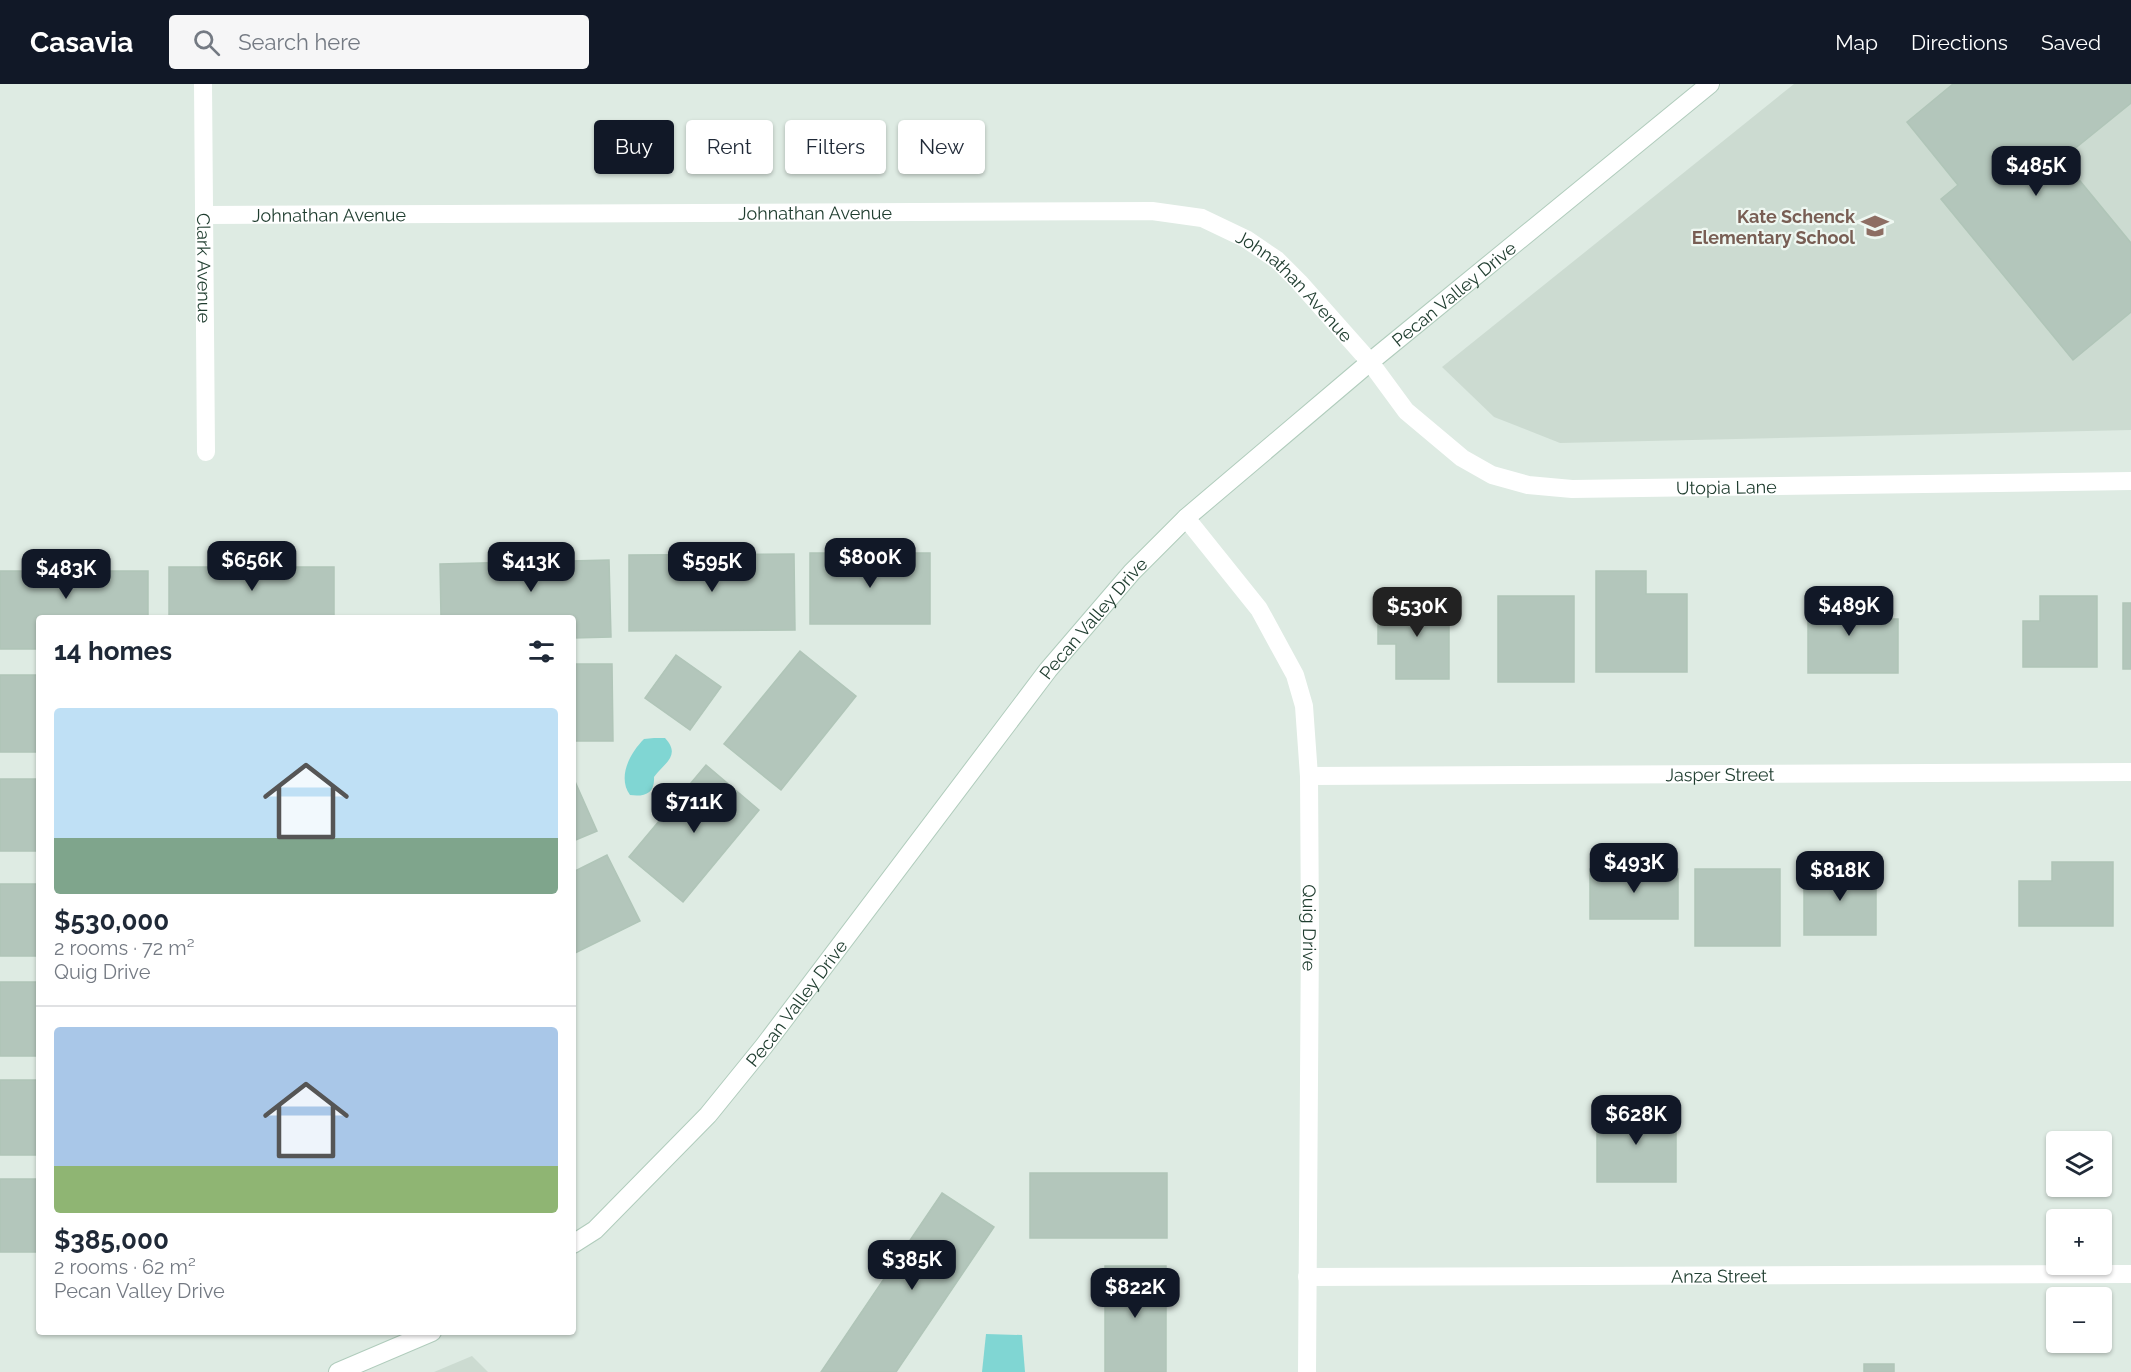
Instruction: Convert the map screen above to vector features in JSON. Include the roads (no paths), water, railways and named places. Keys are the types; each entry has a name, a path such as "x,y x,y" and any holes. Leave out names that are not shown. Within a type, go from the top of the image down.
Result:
{"street":[{"name":"Clark Avenue","path":"202,84 206,452"},
{"name":"Pecan Valley Drive","path":"576,1242 595,1230 708,1115 764,1046 1048,670 1132,572 1186,518 1370,362 1710,84"},
{"name":"Johnathan Avenue","path":"205,215 1152,211 1202,218 1246,239 1277,260 1370,362"},
{"name":"Utopia Lane","path":"1370,362 1406,411 1462,458 1492,476 1528,485 1572,489 2131,481"},
{"name":"Quig Drive","path":"1186,518 1259,609 1295,675 1304,706 1309,776 1310,933 1307,1372"},
{"name":"Jasper Street","path":"1309,776 2131,772"},
{"name":"Anza Street","path":"1307,1277 2131,1274"},
{"path":"338,1372 425,1335"}],"water":[{"path":"665,738 670,744 671,755 654,777 653,787 648,793 630,795 626,788 625,773 630,758 644,739"},
{"path":"986,1334 1022,1335 1025,1372 982,1372"}],"place":[{"name":"Kate Schenck Elementary School","path":"1875,226"}]}
